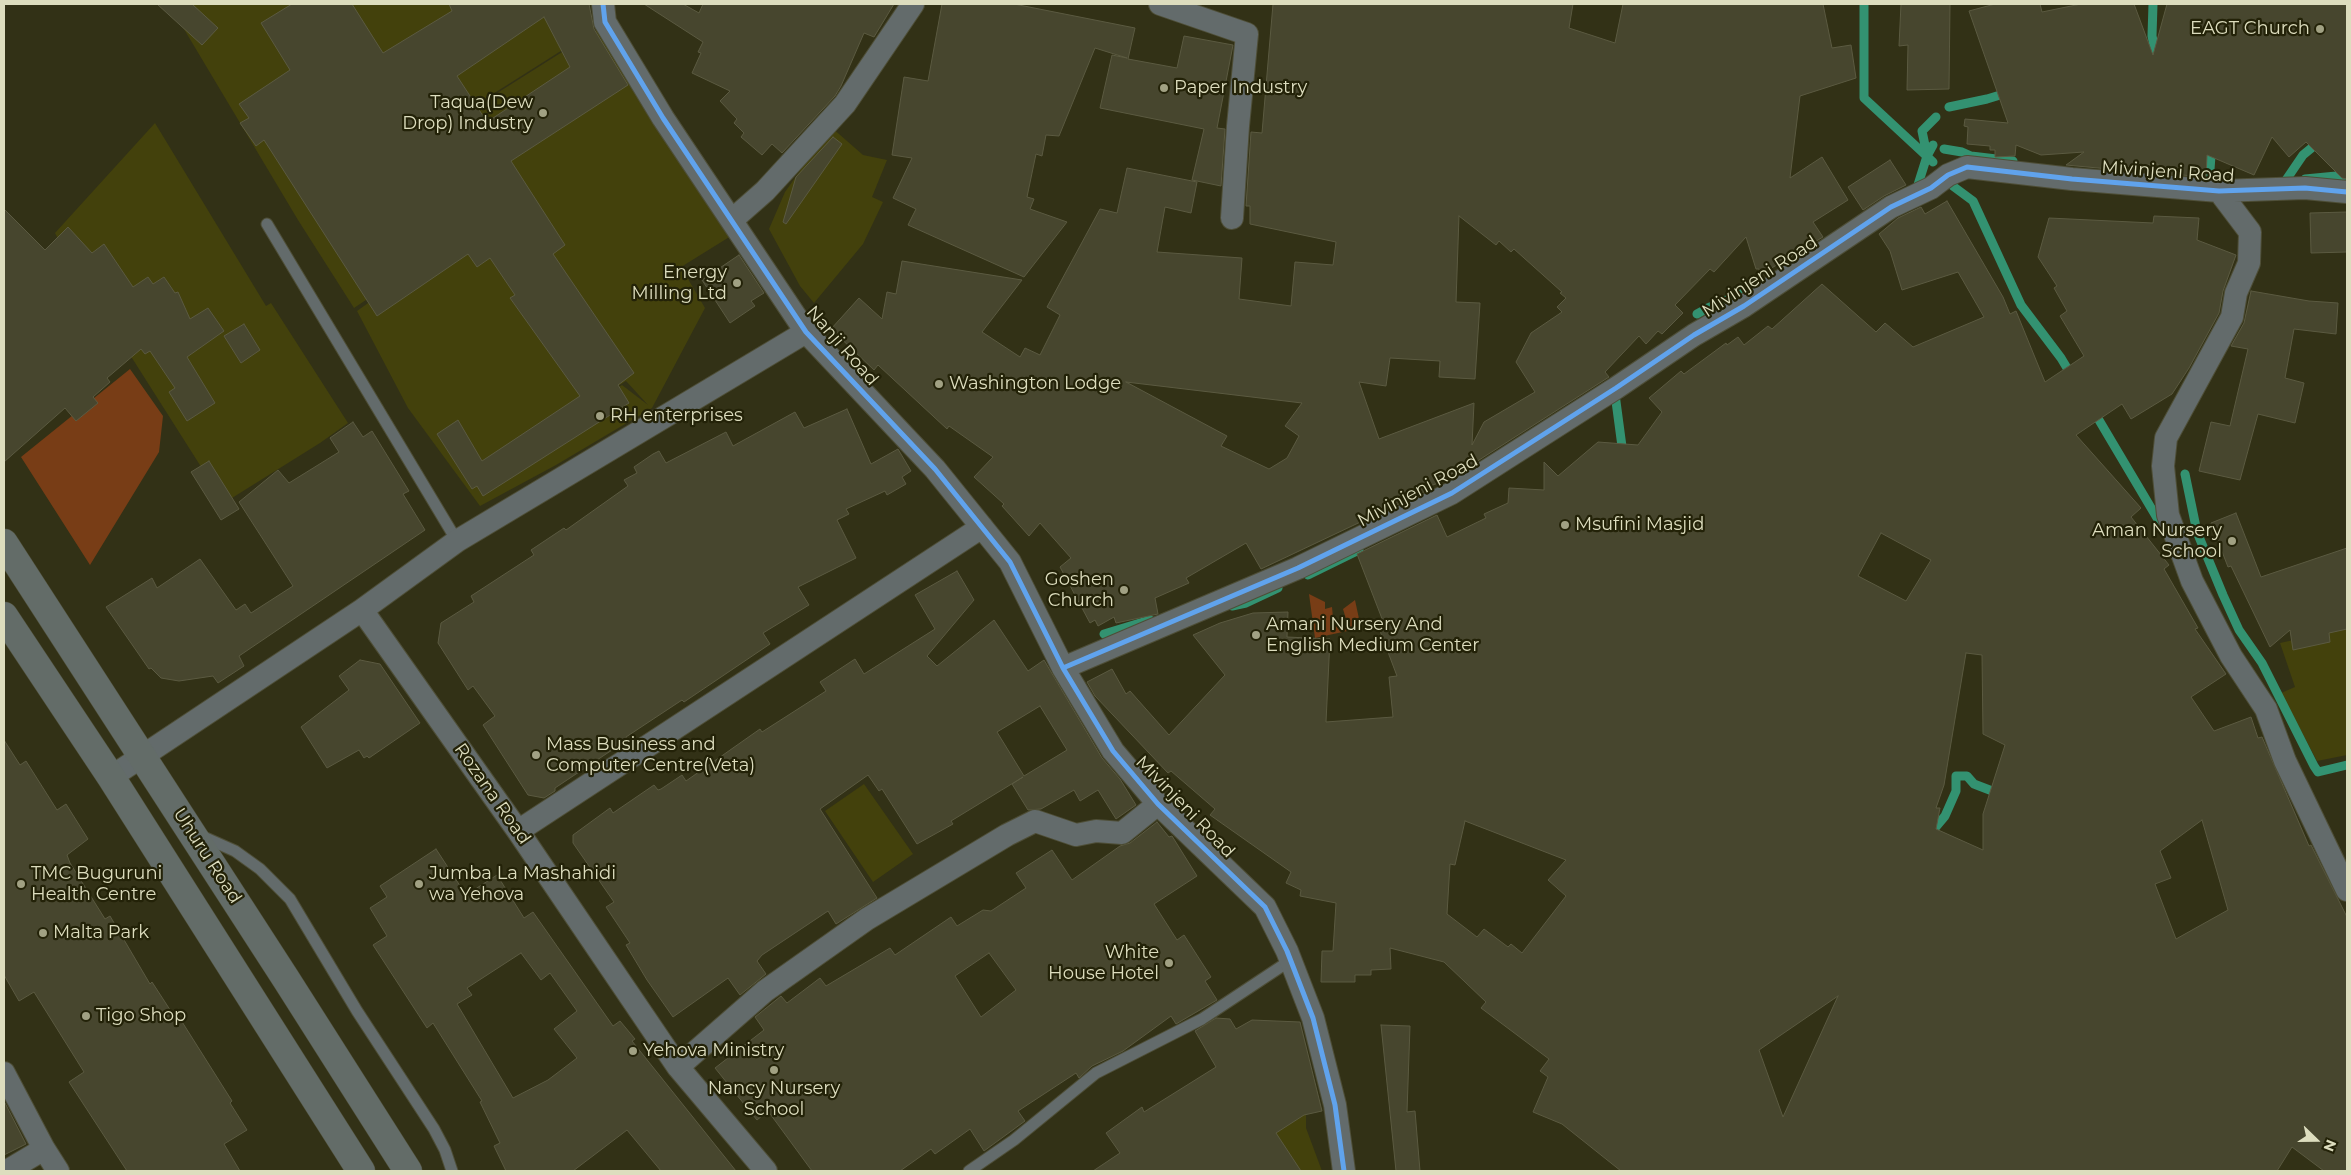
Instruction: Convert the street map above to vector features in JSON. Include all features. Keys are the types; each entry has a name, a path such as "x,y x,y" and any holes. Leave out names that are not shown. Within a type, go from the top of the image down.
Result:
{"main road":[{"name":"Uhuru Road","path":"4,543 408,1171"},
{"path":"4,616 111,777 361,1171"}],"street":[{"name":"Nanji Road","path":"603,4 605,22 663,118 806,332 936,469 1010,562 1063,668"},
{"path":"732,220 765,190 846,104 913,4"},
{"path":"1160,4 1247,34 1232,218"},
{"name":"Mivinjeni Road","path":"1344,1171 1335,1105 1313,1018 1291,960 1265,907 1158,804 1113,751 1063,668 1298,568 1452,493 1616,388 1694,335 1744,306 1891,207 1967,167 2072,179 2219,192 2305,188 2347,192"},
{"path":"2219,192 2250,232 2249,263 2236,293 2232,317 2166,438 2164,466 2168,515 2192,581 2231,656 2266,709 2285,761 2347,890"},
{"path":"111,777 362,610 457,541 806,332"},
{"path":"518,831 982,527"},
{"name":"Rozana Road","path":"362,610 518,831 678,1067 766,1171"},
{"path":"678,1067 765,991 789,974 867,919 1007,835 1035,821 1076,834 1096,831 1122,833 1158,804"},
{"path":"4,1073 44,1149 58,1171"},
{"path":"7,1171 44,1149"}],"lane":[{"path":"267,224 457,541"},
{"path":"191,831 235,851 260,869 290,899 357,1011 434,1130 445,1150 452,1171"},
{"path":"969,1171 1014,1140 1096,1073 1202,1019 1291,960"}],"shaded area":[{"path":"169,4 583,4 594,30 425,137 607,394 622,385 648,405 626,381 607,393 429,136 597,30 731,236 681,267 705,308 652,408 556,465 480,506 408,408 357,311 470,230 354,308 298,220"},
{"path":"155,123 266,306 271,303 348,423 320,443 224,503 66,254 55,233"},
{"path":"831,127 863,155 887,160 872,197 883,202 863,244 814,303 800,286 769,229 785,192"},
{"path":"130,369 163,416 159,452 90,565 21,457"},
{"path":"1309,594 1325,602 1325,609 1332,607 1333,618 1338,621 1346,619 1343,609 1355,600 1361,628 1315,638"},
{"path":"2347,620 2347,755 2317,761 2281,693 2295,687 2280,643 2316,635 2314,626"},
{"path":"864,784 913,854 873,882 825,811"},
{"path":"1306,1110 1306,1128 1322,1171 1193,1171 1252,1133"}],"building":[{"path":"157,4 192,4 218,28 202,45"},
{"path":"292,4 352,4 383,53 452,11 449,4 589,4 594,29 628,85 511,161 565,245 553,254 634,373 618,385 629,403 483,496 477,486 472,489 437,434 458,420 482,461 580,396 510,298 515,295 490,258 477,267 468,254 377,316 264,140 256,146 240,123 249,118 239,104 290,70 261,23","holes":["544,17 570,67 487,122 457,76"]},
{"path":"644,4 683,4 699,13 703,4 894,4 874,37 864,33 835,96 782,153 772,144 762,155 741,137 744,133 734,123 737,119 720,101 730,91 692,73 701,53 698,52 703,42"},
{"path":"942,4 1014,4 1135,28 1128,59 1177,68 1184,36 1233,45 1217,128 1225,129 1221,186 1192,180 1204,129 1100,108 1112,55 1127,58 1095,48 1059,136 1046,135 1042,156 1036,154 1027,197 1034,199 1030,209 1067,222 1024,277 908,225 916,209 893,198 912,158 892,155 904,77 928,81"},
{"path":"1273,4 1573,4 1569,28 1615,43 1623,4 1823,4 1832,48 1851,45 1856,78 1800,96 1790,178 1822,157 1848,200 1813,222 1823,237 1760,275 1759,269 1756,269 1746,237 1714,272 1710,269 1675,305 1683,313 1662,334 1658,331 1646,344 1639,336 1605,372 1609,377 1465,469 1451,474 1451,478 1425,488 1426,491 1261,569 1246,543 1186,578 1189,583 1155,598 1158,614 1116,623 1114,617 1098,626 1095,620 1090,623 1060,567 1071,558 1040,523 1029,536 1002,506 1004,504 974,477 993,457 949,426 947,429 878,365 874,370 831,329 859,298 882,319 887,292 896,294 902,261 1022,280 982,332 1020,357 1025,348 1040,355 1060,315 1047,307 1100,209 1117,213 1127,168 1197,182 1191,213 1165,207 1157,252 1242,258 1239,299 1291,306 1295,262 1333,265 1336,242 1250,224 1250,206 1246,206 1251,132 1262,133","holes":["1459,216 1496,245 1499,241 1511,252 1514,249 1562,292 1560,293 1566,298 1557,307 1562,312 1531,333 1516,362 1535,392 1484,422 1472,445 1474,403 1379,439 1359,382 1386,386 1390,358 1440,361 1439,377 1475,379 1480,303 1456,302","1126,382 1302,403 1285,426 1299,436 1287,458 1269,469 1221,446 1227,436"]},
{"path":"1901,4 1950,4 1949,89 1907,90 1908,45 1899,46"},
{"path":"1995,4 2040,4 2042,12 2081,4 2134,4 2153,55 2167,4 2347,4 2347,179 2342,178 2306,142 2289,157 2272,137 2254,175 2207,155 2206,177 2158,173 2158,164 2109,169 2066,165 2084,152 2041,155 2016,145 2015,156 1995,157 1995,150 1990,150 1990,146 1967,144 1968,127 1964,126 1965,119 2008,123 1969,11"},
{"path":"833,137 842,144 786,224 783,222 796,177"},
{"path":"1890,160 1906,185 1884,196 1863,210 1848,187"},
{"path":"1947,201 2003,297 2010,314 2016,311 2045,382 2084,356 2060,316 2067,311 2054,288 2057,286 2038,257 2049,218 2153,223 2154,216 2199,218 2197,240 2236,255 2223,291 2219,313 2189,368 2172,394 2131,419 2122,404 2076,435 2141,508 2131,517 2169,565 2164,569 2198,628 2195,629 2226,674 2191,697 2214,731 2251,717 2258,738 2262,737 2309,846 2311,845 2347,917 2347,1171 2324,1171 2292,1147 2277,1171 1621,1171 1562,1124 1533,1112 1548,1077 1540,1071 1549,1059 1481,1008 1486,1002 1444,962 1390,948 1391,969 1371,970 1371,975 1355,975 1355,982 1321,982 1322,951 1333,951 1336,903 1300,896 1301,890 1286,883 1291,872 1210,815 1215,809 1171,771 1168,773 1095,696 1087,682 1112,669 1126,694 1130,691 1169,735 1225,675 1193,635 1220,623 1253,613 1288,612 1287,637 1330,639 1326,722 1393,717 1389,677 1397,676 1380,631 1386,629 1357,554 1437,515 1447,537 1486,518 1484,514 1508,503 1509,488 1544,490 1544,462 1558,476 1598,442 1638,445 1662,412 1649,398 1681,371 1684,374 1726,343 1727,345 1738,337 1744,345 1768,326 1772,329 1822,284 1876,332 1885,323 1913,347 1984,317 1958,272 1902,290 1890,251 1879,234 1898,218 1921,207 1925,214","holes":["1881,533 1931,560 1906,601 1858,576","1966,653 1982,655 1983,734 2005,745 1983,814 1983,850 1936,829 1940,808 1936,808 1944,785","2202,820 2228,910 2176,939 2155,884 2171,878 2160,851","1465,821 1566,860 1548,880 1566,896 1522,953 1511,944 1508,947 1484,929 1477,937 1447,914 1450,864 1455,865","1838,996 1783,1117 1759,1050"]},
{"path":"4,209 45,250 68,227 92,253 104,244 133,287 148,277 153,284 164,277 175,293 178,292 190,319 208,308 224,331 187,357 215,403 187,421 169,392 175,388 150,351 145,354 141,349 107,378 110,382 93,397 98,403 76,421 65,408 4,462"},
{"path":"2347,212 2347,252 2311,253 2310,213"},
{"name":"Energy Milling Ltd","path":"739,255 764,293 751,301 755,306 730,323 702,280"},
{"path":"2251,291 2309,301 2338,303 2336,334 2294,329 2285,378 2304,383 2295,423 2258,414 2240,480 2199,471 2211,422 2230,426 2248,349 2231,346 2244,323"},
{"path":"244,324 260,350 241,363 224,336"},
{"path":"847,409 871,464 898,449 911,471 902,477 906,484 887,495 885,491 846,509 849,514 837,520 856,558 798,587 809,605 763,633 770,644 684,702 682,700 626,737 627,740 555,788 555,791 544,798 528,795 483,725 495,716 473,686 468,690 438,643 441,623 474,602 471,596 534,555 531,550 564,528 566,530 628,486 624,480 637,473 634,467 653,454 659,451 666,463 726,432 733,446 795,412 804,428"},
{"path":"353,422 363,437 372,431 409,491 403,494 425,530 239,656 244,666 218,683 213,676 179,681 161,678 151,668 149,669 106,607 152,578 157,588 200,559 236,610 245,604 251,613 293,586 239,502 278,470 289,483 339,452 330,438"},
{"path":"209,461 239,509 221,520 191,472"},
{"path":"2236,513 2261,577 2347,548 2347,629 2329,633 2330,642 2293,650 2290,630 2270,647 2231,566 2228,567 2211,523"},
{"path":"957,571 974,600 927,656 937,666 994,620 1028,671 1044,660 1102,758 1120,779 1136,805 1116,819 1098,790 1080,801 1074,790 1041,809 1028,810 1012,784 1023,777 951,821 953,824 917,844 882,789 879,791 868,775 820,809 877,898 836,924 828,911 762,955 757,961 766,974 740,995 728,978 673,1017 647,980 626,945 630,943 606,907 614,902 573,843 573,835 610,808 613,813 654,785 658,790 661,789 682,775 686,781 760,729 762,732 826,691 820,682 855,659 864,674 935,629 915,595","holes":["1040,706 1067,750 1024,776 997,732"]},
{"path":"360,660 380,664 420,723 369,758 367,756 364,758 359,750 327,768 301,727 349,690 339,676"},
{"path":"4,740 20,765 26,761 57,810 66,804 88,839 67,855 70,863 105,919 110,916 150,984 152,982 176,1019 179,1017 232,1101 230,1103 247,1130 224,1144 240,1171 127,1171 69,1082 84,1072 34,992 19,1001 4,975"},
{"path":"1157,822 1169,837 1172,836 1197,876 1154,904 1177,940 1184,935 1211,977 1205,981 1217,1000 1176,1024 1171,1016 1123,1051 1092,1066 1079,1078 1076,1073 1018,1111 1025,1121 984,1151 970,1129 935,1154 931,1149 900,1171 812,1171 768,1111 757,1120 715,1068 764,1030 755,1017 781,996 787,1003 820,978 826,986 890,948 895,955 951,917 957,926 983,910 991,911 1026,888 1016,873 1052,850 1072,880 1120,846 1130,843","holes":["989,953 1016,990 981,1017 955,976"]},
{"path":"436,849 466,895 497,875 524,918 533,912 613,1026 620,1021 635,1039 632,1041 736,1171 661,1171 627,1130 573,1171 506,1171 494,1146 500,1143 480,1102 482,1101 433,1023 427,1028 373,945 387,936 370,908 387,897 380,886","holes":["521,953 541,980 550,973 577,1011 554,1029 577,1058 548,1080 513,1098 457,1004 472,995 467,988"]},
{"path":"1216,1018 1230,1019 1236,1029 1252,1020 1300,1022 1322,1111 1304,1115 1276,1133 1301,1171 1093,1171 1120,1153 1106,1133 1142,1107 1144,1112 1216,1067 1195,1031"},
{"path":"1381,1025 1410,1026 1407,1112 1415,1111 1420,1171 1396,1171"},
{"path":"4,1101 26,1144 4,1155"}],"waterway":[{"path":"1864,4 1864,98 1933,162"},
{"path":"2153,4 2152,36 2157,60"},
{"path":"1949,107 2010,92"},
{"path":"1927,155 1922,131 1936,117"},
{"path":"2286,180 2303,155 2320,141"},
{"path":"1916,191 1927,156 1933,145"},
{"path":"2209,183 2211,156 2218,148"},
{"path":"1944,149 1962,152 1971,156 2013,161"},
{"path":"2305,179 2347,175"},
{"path":"1946,181 1973,201 2021,305 2061,358 2073,378"},
{"path":"1697,314 1755,288"},
{"path":"1615,394 1623,454"},
{"path":"2093,410 2163,528"},
{"path":"2185,474 2197,532 2223,595 2239,630 2262,663 2314,766 2318,772 2347,765"},
{"path":"1308,575 1359,550"},
{"path":"1232,606 1246,603 1278,588"},
{"path":"1104,634 1150,620"},
{"path":"1929,835 1945,816 1956,791 1956,776 1967,776 1974,784 2000,794"}],"cycle path":[{"path":"603,4 605,22 663,118 806,332 935,469 1010,562 1063,668 1113,751 1158,804 1265,907 1287,951 1313,1018 1335,1105 1344,1171"},
{"path":"1063,668 1298,568 1452,493 1616,388 1694,335 1744,306 1891,207 1931,188 1948,175 1967,167 2072,179 2219,191 2305,188 2347,192"}],"place":[{"name":"EAGT Church","path":"2320,29"},
{"name":"Paper Industry","path":"1164,88"},
{"name":"Taqua(Dew Drop) Industry","path":"543,113"},
{"name":"Energy Milling Ltd","path":"737,283"},
{"name":"Washington Lodge","path":"939,384"},
{"name":"RH enterprises","path":"600,416"},
{"name":"Msufini Masjid","path":"1565,525"},
{"name":"Aman Nursery School","path":"2232,541"},
{"name":"Goshen Church","path":"1124,590"},
{"name":"Amani Nursery And English Medium Center","path":"1256,635"},
{"name":"Mass Business and Computer Centre(Veta)","path":"536,755"},
{"name":"TMC Buguruni Health Centre","path":"21,884"},
{"name":"Jumba La Mashahidi wa Yehova","path":"419,884"},
{"name":"Malta Park","path":"43,933"},
{"name":"White House Hotel","path":"1169,963"},
{"name":"Tigo Shop","path":"86,1016"},
{"name":"Yehova Ministry","path":"633,1051"},
{"name":"Nancy Nursery School","path":"774,1070"}]}
